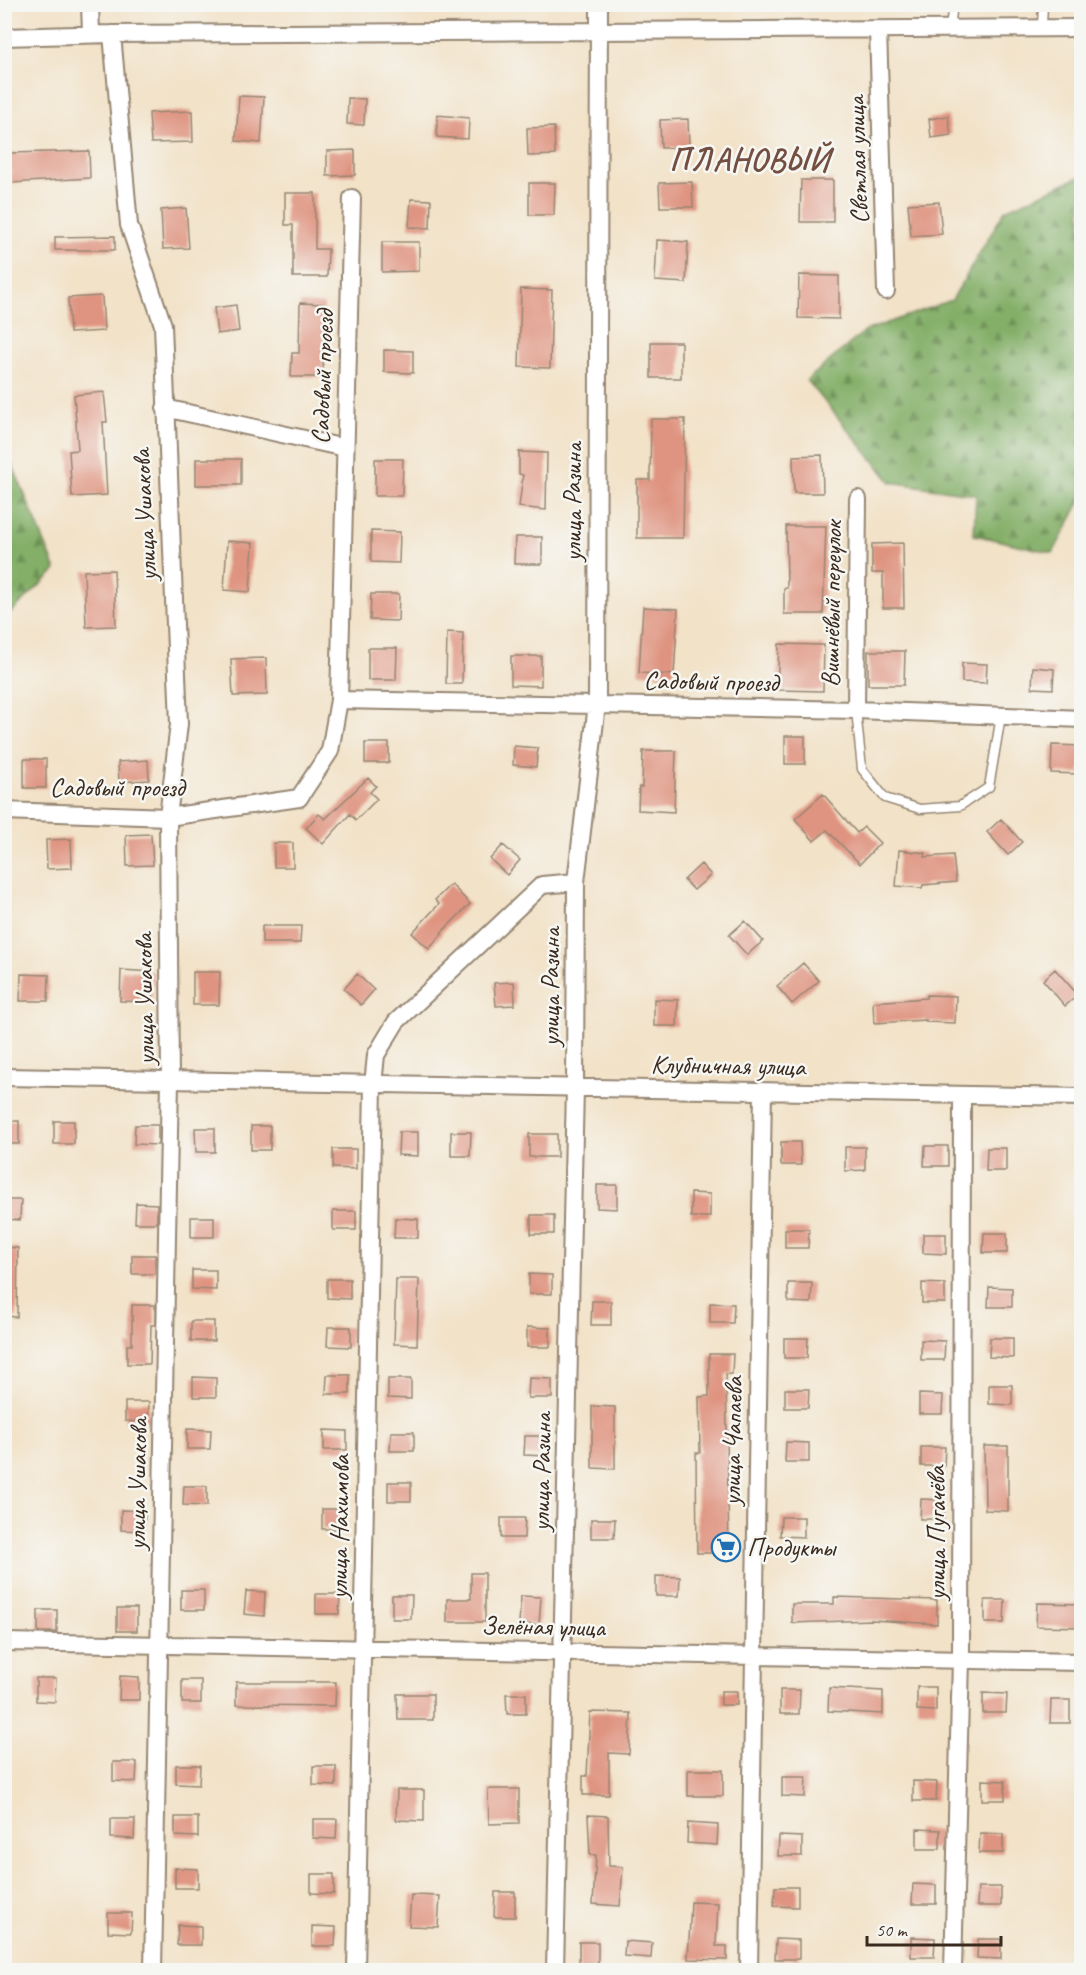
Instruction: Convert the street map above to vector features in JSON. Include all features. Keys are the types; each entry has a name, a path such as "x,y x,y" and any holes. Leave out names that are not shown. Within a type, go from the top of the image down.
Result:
{"street":[{"path":"90,4 91,34"},
{"name":"улица Разина","path":"555,1971 575,1088 576,882 597,704 599,4"},
{"path":"4,37 91,34 1082,28"},
{"name":"Светлая улица","path":"878,29 886,291"},
{"name":"улица Ушакова","path":"112,34 129,225 162,325 178,724 168,817 170,1080 153,1971"},
{"name":"Садовый проезд","path":"4,810 168,817 299,798 330,751 339,700 352,198"},
{"path":"165,408 345,448"},
{"name":"Вишнёвый переулок","path":"855,710 858,499"},
{"name":"Садовый проезд","path":"339,700 855,710 1082,719"},
{"path":"373,1085 376,1055 396,1022 542,885 576,882"},
{"name":"Клубничная улица","path":"4,1077 1082,1097"},
{"name":"улица Нахимова","path":"356,1971 373,1085"},
{"name":"улица Чапаева","path":"749,1971 764,1091"},
{"name":"улица Пугачёва","path":"954,1971 961,1660 962,1095"},
{"name":"Зелёная улица","path":"4,1642 754,1654 1082,1662"}],"lane":[{"path":"950,28 953,4"},
{"path":"1042,27 1043,4"},
{"path":"855,710 862,770 885,798 920,808 960,806 989,787 1001,717"}],"green space":[{"path":"1081,176 1081,501 1053,553 974,535 976,495 891,482 807,380 865,331 952,300 1005,210"},
{"path":"5,287 8,297 5,447"},
{"path":"5,447 56,570 5,618"}],"building":[{"path":"239,96 264,97 261,143 236,141"},
{"path":"348,98 365,99 364,125 347,124"},
{"path":"192,111 193,142 151,143 149,113"},
{"path":"437,115 469,118 468,139 437,137"},
{"path":"948,116 951,135 931,138 929,119"},
{"path":"688,119 689,147 661,148 660,120"},
{"path":"554,127 555,155 528,156 527,128"},
{"path":"355,150 355,175 327,176 327,151"},
{"path":"89,151 90,178 11,183 10,153"},
{"path":"801,180 833,180 833,222 800,222"},
{"path":"692,182 693,207 660,207 659,183"},
{"path":"529,183 555,183 554,215 529,215"},
{"path":"285,193 315,193 315,249 328,249 327,277 293,277 293,225 285,225"},
{"path":"411,199 431,200 430,228 409,227"},
{"path":"939,202 942,234 911,236 908,204"},
{"path":"186,208 189,248 163,249 161,210"},
{"path":"115,236 115,250 55,250 55,237"},
{"path":"657,240 688,242 686,283 655,281"},
{"path":"382,242 419,242 419,271 382,272"},
{"path":"799,275 839,276 839,319 798,318"},
{"path":"521,289 552,290 550,368 519,367"},
{"path":"102,296 104,331 70,333 68,298"},
{"path":"300,303 324,304 323,377 291,377 292,353 299,353"},
{"path":"236,305 239,331 217,334 214,308"},
{"path":"651,342 681,342 681,378 651,378"},
{"path":"384,350 413,351 413,373 384,372"},
{"path":"104,392 107,422 103,422 107,495 72,497 69,451 78,450 74,395"},
{"path":"651,419 685,419 683,538 637,538 637,480 650,480"},
{"path":"519,452 547,453 546,510 519,507 523,475 519,474"},
{"path":"822,455 823,493 794,493 793,456"},
{"path":"196,459 241,459 241,485 196,485"},
{"path":"375,459 403,459 402,496 375,496"},
{"path":"786,526 826,526 823,614 784,614 784,588 787,588"},
{"path":"371,531 400,532 399,563 371,562"},
{"path":"515,537 542,537 542,564 514,564"},
{"path":"227,541 253,543 250,592 224,590"},
{"path":"903,543 904,608 883,608 883,573 872,573 872,544"},
{"path":"114,570 116,626 86,627 84,571"},
{"path":"371,594 399,594 398,621 370,620"},
{"path":"643,607 678,609 674,675 639,673"},
{"path":"447,632 463,633 462,684 446,684"},
{"path":"779,644 824,645 823,691 777,690"},
{"path":"368,648 397,648 396,680 368,680"},
{"path":"868,651 905,651 904,685 868,685"},
{"path":"511,656 541,656 541,686 511,685"},
{"path":"266,658 267,695 233,696 231,659"},
{"path":"962,663 987,664 986,683 962,682"},
{"path":"1033,667 1054,669 1053,689 1032,688"},
{"path":"785,736 805,736 805,764 785,764"},
{"path":"365,743 389,743 389,763 365,763"},
{"path":"1052,745 1082,746 1080,774 1051,773"},
{"path":"514,746 538,748 536,767 513,765"},
{"path":"643,751 676,751 674,812 638,810 639,787 642,787"},
{"path":"24,759 46,759 46,788 24,788"},
{"path":"148,760 149,780 119,782 118,762"},
{"path":"368,778 376,786 370,792 377,799 356,820 350,814 323,844 306,828 319,814 325,819"},
{"path":"823,794 857,833 864,827 880,843 860,864 827,830 814,841 795,819"},
{"path":"1001,819 1022,842 1008,855 987,832"},
{"path":"151,834 153,865 127,866 126,835"},
{"path":"71,839 72,868 47,869 46,840"},
{"path":"274,843 293,843 293,867 274,867"},
{"path":"503,845 520,860 507,875 490,859"},
{"path":"899,850 926,853 925,857 953,855 956,882 923,885 922,888 896,886"},
{"path":"701,864 711,875 694,890 684,880"},
{"path":"451,884 470,904 441,933 429,949 412,933 439,904 435,900"},
{"path":"745,921 763,941 747,955 729,935"},
{"path":"262,926 301,926 300,943 262,943"},
{"path":"803,963 819,981 792,1004 777,986"},
{"path":"1055,969 1078,995 1065,1006 1043,980"},
{"path":"121,970 153,972 151,1002 120,1001"},
{"path":"193,972 220,972 219,1005 193,1005"},
{"path":"21,974 49,975 48,1001 20,1001"},
{"path":"357,974 374,990 361,1005 344,989"},
{"path":"514,982 515,1005 496,1006 494,983"},
{"path":"927,995 956,996 955,1023 926,1022 926,1020 874,1023 873,1002 926,998"},
{"path":"654,999 678,1000 677,1026 654,1026"},
{"path":"4,1121 19,1121 19,1144 4,1144"},
{"path":"54,1121 74,1121 74,1144 54,1144"},
{"path":"135,1125 158,1125 158,1145 134,1144"},
{"path":"251,1126 270,1126 270,1150 251,1150"},
{"path":"195,1128 215,1128 215,1152 196,1152"},
{"path":"399,1132 418,1132 418,1156 398,1155"},
{"path":"451,1132 471,1132 470,1156 451,1156"},
{"path":"529,1134 557,1134 557,1157 529,1157"},
{"path":"781,1142 800,1142 801,1165 781,1165"},
{"path":"925,1146 948,1146 948,1166 924,1166"},
{"path":"845,1147 865,1147 865,1170 845,1171"},
{"path":"987,1148 1006,1148 1006,1171 986,1171"},
{"path":"333,1149 356,1149 356,1169 333,1168"},
{"path":"597,1185 617,1185 617,1209 597,1208"},
{"path":"691,1193 710,1194 710,1217 691,1217"},
{"path":"4,1200 21,1200 20,1220 4,1219"},
{"path":"136,1203 157,1204 157,1223 135,1223"},
{"path":"333,1211 356,1211 356,1230 333,1230"},
{"path":"531,1215 554,1215 554,1234 531,1234"},
{"path":"191,1217 214,1217 214,1237 191,1237"},
{"path":"395,1218 418,1219 418,1238 394,1238"},
{"path":"785,1229 809,1229 808,1248 785,1248"},
{"path":"984,1233 1007,1233 1007,1253 983,1253"},
{"path":"923,1234 946,1234 946,1254 923,1253"},
{"path":"4,1247 18,1248 17,1317 4,1316"},
{"path":"132,1255 155,1255 155,1274 132,1274"},
{"path":"192,1270 216,1270 216,1290 192,1289"},
{"path":"529,1274 552,1275 552,1294 529,1294"},
{"path":"327,1279 350,1279 350,1299 327,1298"},
{"path":"396,1279 419,1279 417,1345 394,1344"},
{"path":"788,1283 812,1283 811,1303 788,1302"},
{"path":"922,1283 945,1284 945,1303 922,1303"},
{"path":"989,1287 1012,1288 1012,1307 988,1307"},
{"path":"592,1301 611,1301 611,1325 591,1325"},
{"path":"710,1303 734,1304 733,1323 710,1323"},
{"path":"132,1305 155,1305 155,1325 151,1325 150,1364 127,1364 127,1345 132,1345"},
{"path":"191,1321 214,1321 214,1341 191,1341"},
{"path":"328,1327 351,1327 351,1347 327,1346"},
{"path":"527,1327 550,1328 550,1347 527,1347"},
{"path":"784,1338 808,1338 807,1358 784,1358"},
{"path":"990,1338 1013,1338 1013,1358 989,1357"},
{"path":"921,1340 945,1341 944,1360 921,1360"},
{"path":"709,1354 733,1354 732,1374 726,1374 729,1553 697,1553 696,1453 700,1453 699,1397 709,1396"},
{"path":"327,1375 350,1375 350,1394 326,1394"},
{"path":"193,1377 216,1378 216,1397 193,1397"},
{"path":"529,1378 552,1379 552,1398 528,1398"},
{"path":"388,1379 411,1379 411,1399 388,1398"},
{"path":"989,1385 1012,1385 1012,1405 989,1404"},
{"path":"785,1389 809,1389 808,1408 785,1408"},
{"path":"919,1394 943,1395 942,1414 919,1414"},
{"path":"125,1402 149,1402 148,1422 125,1421"},
{"path":"592,1406 615,1407 615,1469 592,1468"},
{"path":"187,1429 211,1430 210,1449 187,1449"},
{"path":"324,1430 347,1431 347,1450 324,1450"},
{"path":"391,1432 414,1432 414,1451 390,1451"},
{"path":"525,1436 548,1436 547,1456 524,1455"},
{"path":"786,1442 809,1443 809,1462 785,1462"},
{"path":"984,1446 1008,1446 1008,1511 985,1510"},
{"path":"921,1447 945,1447 944,1466 921,1466"},
{"path":"388,1482 411,1482 411,1501 388,1501"},
{"path":"184,1486 207,1486 207,1506 183,1505"},
{"path":"921,1499 944,1500 944,1519 920,1519"},
{"path":"322,1509 345,1509 345,1529 322,1529"},
{"path":"121,1510 145,1511 144,1531 121,1530"},
{"path":"781,1517 804,1517 804,1537 780,1536"},
{"path":"501,1518 525,1518 524,1538 501,1538"},
{"path":"591,1519 615,1519 614,1538 591,1538"},
{"path":"471,1573 485,1573 485,1622 447,1622 447,1599 471,1599"},
{"path":"656,1576 680,1577 679,1596 656,1596"},
{"path":"181,1590 204,1590 204,1610 181,1610"},
{"path":"246,1591 265,1592 264,1616 244,1614"},
{"path":"316,1594 340,1594 339,1614 316,1614"},
{"path":"392,1595 412,1595 411,1619 392,1619"},
{"path":"521,1596 541,1597 539,1625 519,1624"},
{"path":"834,1597 937,1600 937,1624 871,1620 792,1623 792,1604 834,1604"},
{"path":"985,1600 1005,1600 1004,1623 985,1623"},
{"path":"1037,1603 1082,1604 1082,1627 1036,1626"},
{"path":"117,1608 137,1608 137,1631 117,1631"},
{"path":"38,1610 57,1610 57,1632 38,1632"},
{"path":"120,1676 139,1677 139,1700 119,1700"},
{"path":"36,1678 56,1678 55,1702 36,1701"},
{"path":"182,1680 201,1680 201,1703 182,1703"},
{"path":"236,1682 336,1682 335,1706 236,1705"},
{"path":"917,1687 936,1687 936,1711 917,1710"},
{"path":"829,1688 883,1691 883,1714 828,1711"},
{"path":"780,1690 800,1690 799,1714 780,1714"},
{"path":"721,1691 737,1691 737,1705 721,1705"},
{"path":"983,1693 1007,1694 1006,1713 983,1713"},
{"path":"397,1694 433,1694 433,1720 398,1720"},
{"path":"506,1694 526,1694 526,1714 507,1714"},
{"path":"1051,1700 1070,1700 1070,1723 1050,1723"},
{"path":"590,1712 631,1713 629,1754 609,1753 609,1795 583,1795 583,1776 587,1776"},
{"path":"113,1762 137,1762 136,1782 113,1781"},
{"path":"176,1765 200,1765 199,1785 176,1784"},
{"path":"313,1766 336,1766 336,1786 313,1785"},
{"path":"688,1770 723,1770 723,1796 688,1796"},
{"path":"782,1777 806,1777 805,1797 782,1796"},
{"path":"982,1780 1005,1781 1005,1800 982,1800"},
{"path":"913,1781 937,1782 936,1801 913,1801"},
{"path":"488,1789 519,1789 519,1823 489,1824"},
{"path":"397,1790 424,1790 424,1821 396,1820"},
{"path":"588,1815 608,1816 609,1866 623,1867 620,1906 593,1904 596,1855 590,1855"},
{"path":"175,1817 198,1817 198,1837 175,1836"},
{"path":"111,1819 135,1819 134,1839 111,1838"},
{"path":"313,1819 337,1819 336,1839 313,1838"},
{"path":"688,1823 718,1825 717,1845 687,1843"},
{"path":"917,1829 940,1830 940,1849 917,1849"},
{"path":"980,1833 1003,1834 1003,1853 979,1853"},
{"path":"779,1836 802,1837 802,1856 778,1856"},
{"path":"175,1868 198,1869 198,1888 175,1888"},
{"path":"311,1874 334,1874 334,1894 311,1893"},
{"path":"913,1884 936,1885 936,1904 912,1904"},
{"path":"775,1887 798,1887 798,1907 774,1906"},
{"path":"978,1887 1001,1887 1001,1906 977,1906"},
{"path":"495,1892 515,1892 515,1917 494,1917"},
{"path":"411,1895 440,1896 438,1927 409,1926"},
{"path":"691,1902 718,1903 716,1946 727,1946 727,1960 688,1959"},
{"path":"108,1913 132,1913 131,1933 108,1932"},
{"path":"178,1925 201,1926 201,1945 177,1945"},
{"path":"312,1926 336,1927 335,1946 312,1946"},
{"path":"911,1937 935,1938 934,1957 911,1957"},
{"path":"776,1939 799,1940 799,1959 775,1959"},
{"path":"978,1939 1001,1939 1001,1959 977,1958"},
{"path":"625,1941 652,1943 651,1958 624,1956"},
{"path":"579,1942 598,1942 598,1971 579,1971"}],"place":[{"name":"Продукты","path":"726,1547"}],"district":[{"name":"ПЛАНОВЫЙ","path":"750,159"}]}
